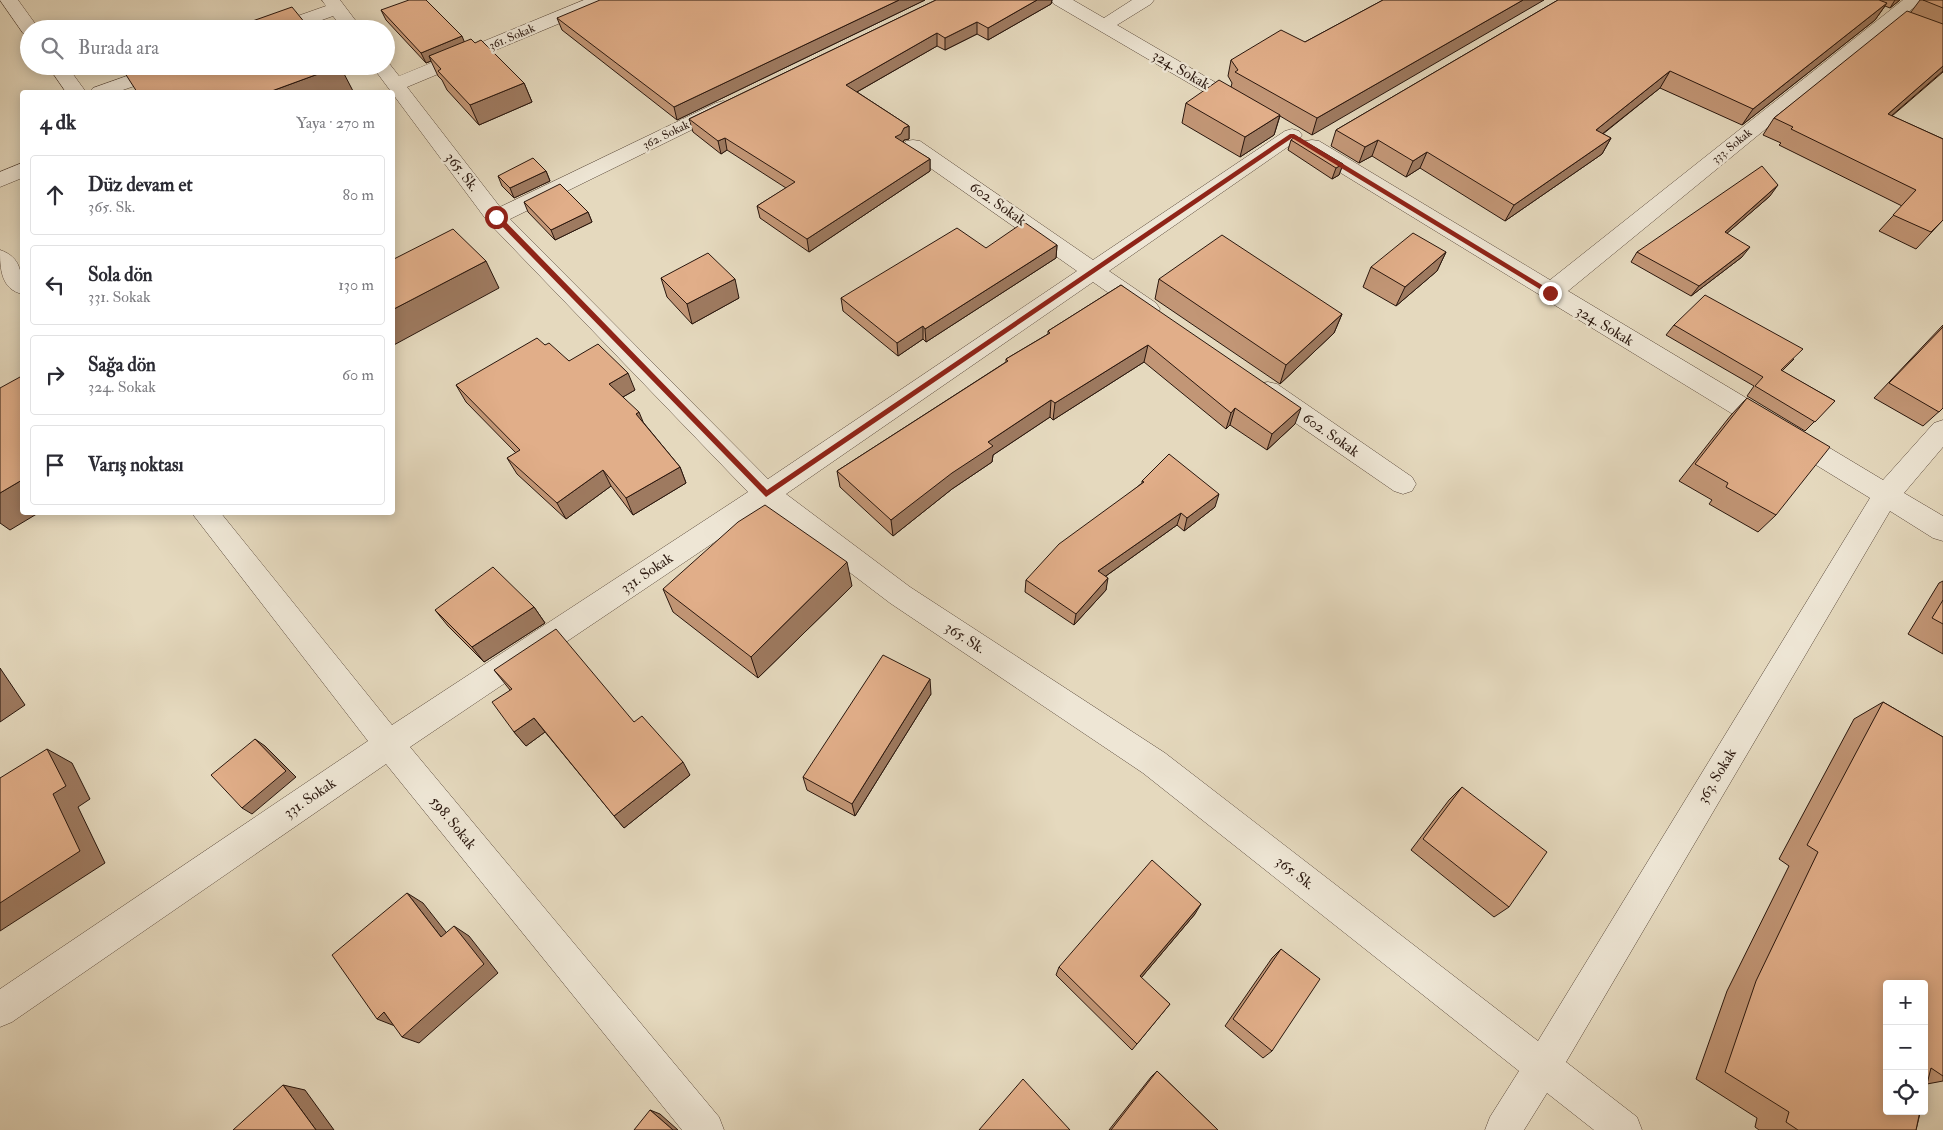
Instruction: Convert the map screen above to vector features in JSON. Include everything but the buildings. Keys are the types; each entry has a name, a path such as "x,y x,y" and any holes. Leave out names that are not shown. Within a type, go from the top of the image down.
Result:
{"street":[{"path":"9,0 23,20"},
{"name":"361. Sokak","path":"395,73 600,0"},
{"name":"324. Sokak","path":"1060,0 1293,131 1550,293 1943,530"},
{"path":"1105,25 1145,0"},
{"name":"333. Sokak","path":"1550,293 1914,0"},
{"path":"299,20 334,4 346,20"},
{"path":"64,75 75,90"},
{"path":"106,90 148,75"},
{"name":"365. Sk.","path":"388,76 496,217 766,494 900,595 1154,763 1624,1130"},
{"name":"362. Sokak","path":"496,217 737,100"},
{"name":"331. Sokak","path":"0,1010 388,744 766,494 1094,270 1293,131"},
{"name":"602. Sokak","path":"913,146 1167,321"},
{"path":"0,180 20,171"},
{"path":"0,258 20,283"},
{"name":"602. Sokak","path":"1248,377 1403,484"},
{"name":"363. Sokak","path":"1503,1130 1885,496 1943,430"},
{"name":"598. Sokak","path":"206,515 388,744 706,1130"}],"route":[{"path":"496,217 766,494 1292,135 1550,293"}]}
